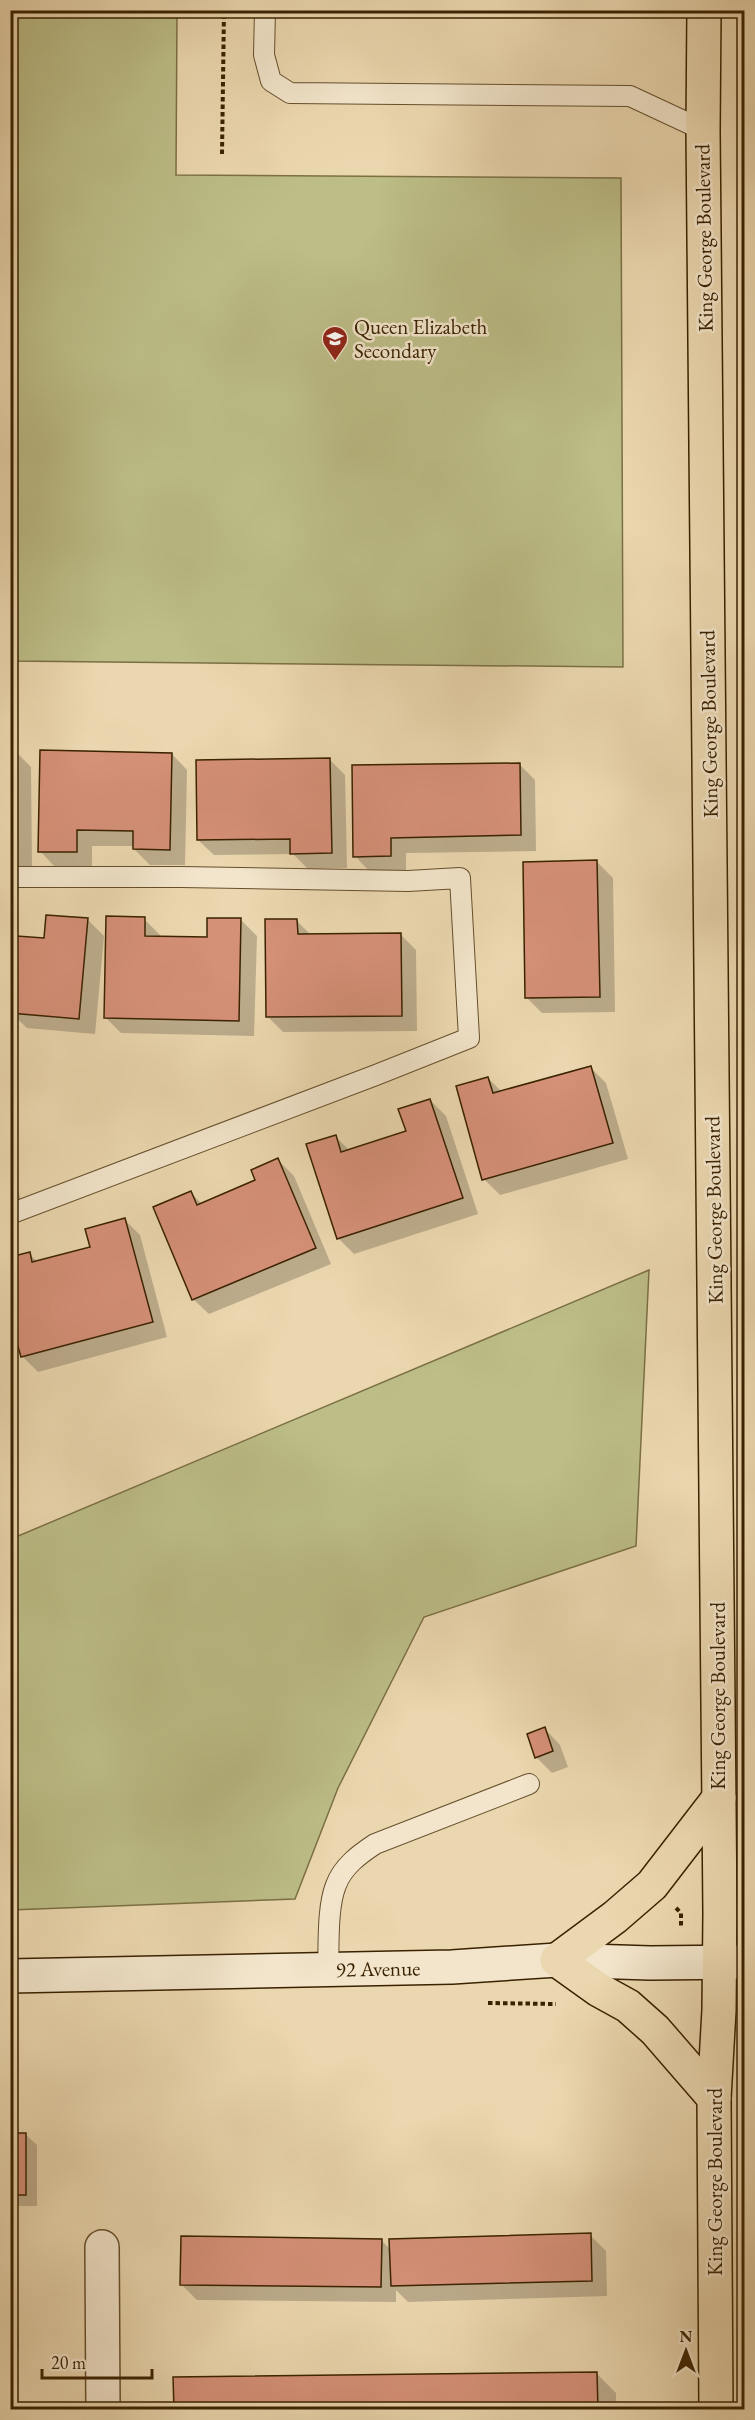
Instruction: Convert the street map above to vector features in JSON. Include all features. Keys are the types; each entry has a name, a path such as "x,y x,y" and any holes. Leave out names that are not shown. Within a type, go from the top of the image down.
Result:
{"main road":[{"name":"King George Boulevard","path":"704,10 703,130 719,1798 732,1962 714,2098 716,2409"},
{"path":"714,2098 656,2030 628,2006 599,1990 557,1960 615,1917 652,1885 719,1798"},
{"name":"92 Avenue","path":"10,1976 452,1967 557,1960 650,1963 732,1962"},
{"path":"102,2247 103,2409"}],"lane":[{"path":"265,10 264,55 271,81 290,93 630,96 703,130"},
{"path":"10,877 408,880 460,878 469,1038 10,1214"},
{"path":"327,1970 332,1902 336,1885 356,1857 375,1844 529,1784"}],"path":[{"path":"222,154 224,10"}],"green space":[{"name":"Queen Elizabeth Secondary","path":"11,10 177,11 176,175 621,178 623,667 11,661"},
{"path":"649,1270 636,1546 424,1617 338,1788 295,1899 11,1910 11,1539"}],"building":[{"path":"10,750 16,750 16,851 10,851"},
{"path":"40,750 172,753 170,850 133,849 133,831 77,830 77,852 38,852"},
{"path":"330,758 332,853 290,854 290,839 197,840 196,760"},
{"path":"520,763 521,835 391,838 391,856 353,857 352,765"},
{"path":"597,860 600,997 525,998 523,862"},
{"path":"46,915 88,918 79,1019 10,1013 17,936 44,938"},
{"path":"106,916 145,917 145,936 207,937 207,918 241,918 239,1021 104,1018"},
{"path":"265,919 297,919 298,934 401,933 402,1016 266,1017"},
{"path":"591,1066 613,1143 482,1180 456,1086 488,1077 493,1093"},
{"path":"430,1099 463,1198 337,1239 306,1144 336,1135 341,1152 406,1131 398,1109"},
{"path":"278,1158 316,1248 192,1300 153,1207 191,1191 197,1205 255,1180 251,1170"},
{"path":"125,1218 153,1322 21,1357 10,1319 10,1257 30,1252 32,1262 90,1247 85,1229"},
{"path":"545,1727 553,1751 535,1758 527,1734"},
{"path":"10,2133 26,2133 26,2195 10,2195"},
{"path":"591,2233 592,2281 391,2286 389,2239"},
{"path":"181,2236 382,2239 381,2287 180,2285"},
{"path":"597,2372 598,2410 174,2410 173,2377"}],"place":[{"name":"Queen Elizabeth Secondary","path":"335,362"}]}
